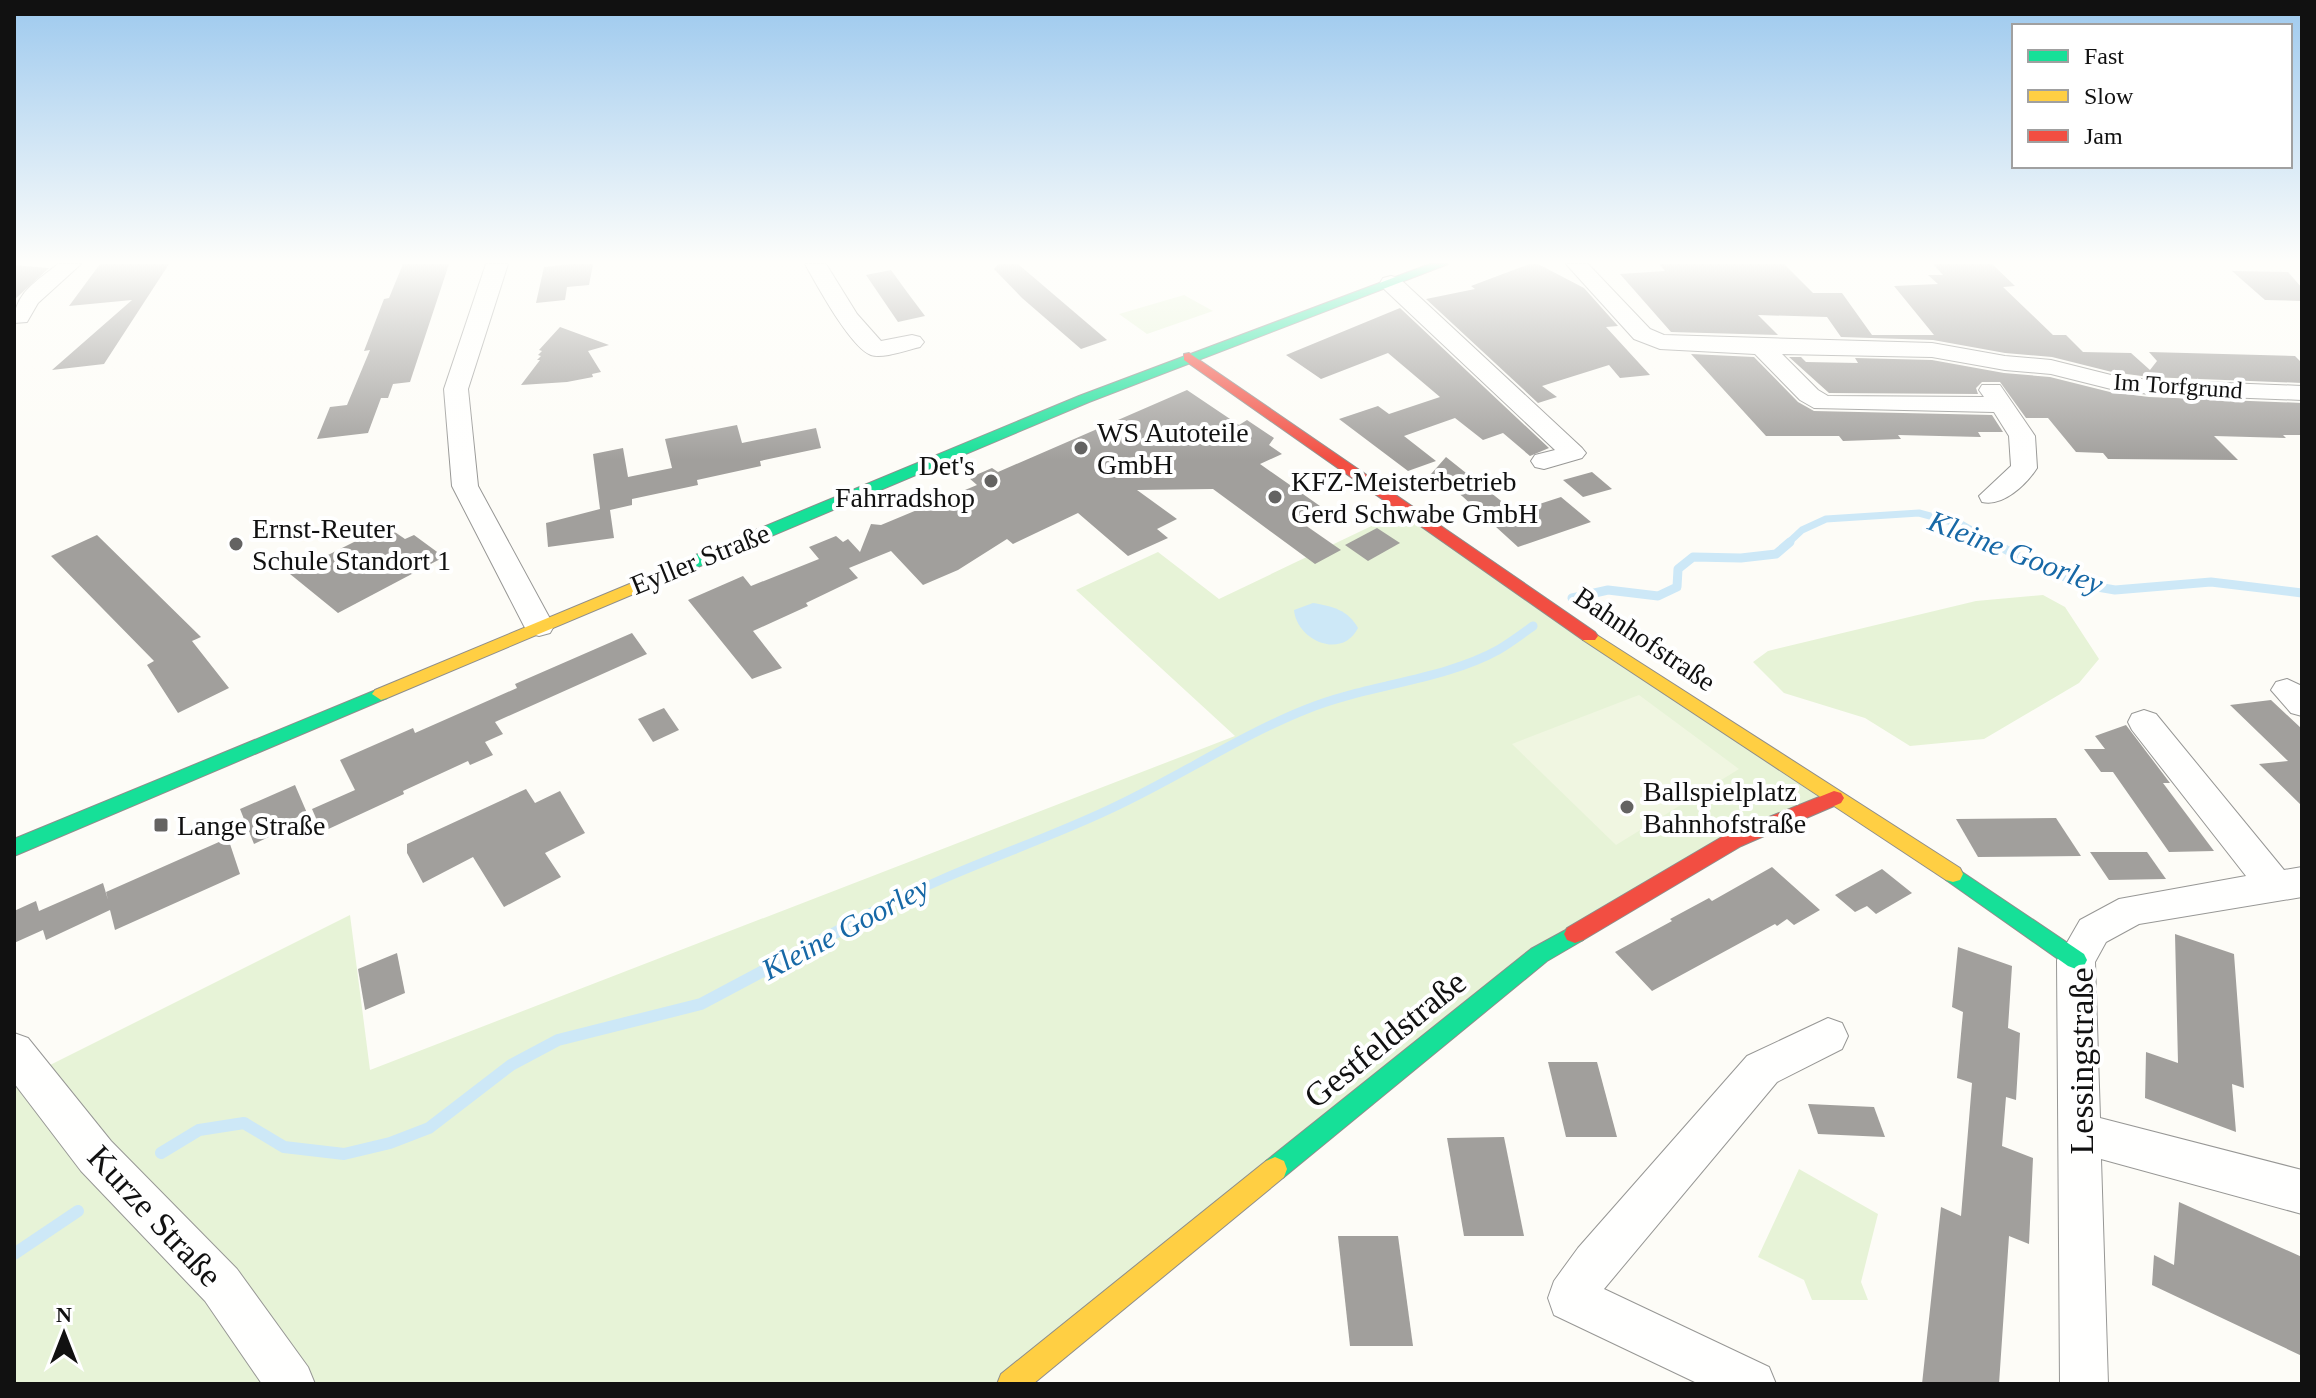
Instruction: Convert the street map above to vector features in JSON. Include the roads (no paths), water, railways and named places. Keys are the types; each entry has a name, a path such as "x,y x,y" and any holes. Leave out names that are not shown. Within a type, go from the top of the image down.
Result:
{"street":[{"path":"476,329 456,389 465,486 539,626"},
{"path":"858,329 876,349 912,342"},
{"name":"Eyller Straße","path":"14,848 539,626 1189,357 1265,329"},
{"path":"1441,329 1573,453 1544,461"},
{"name":"Im Torfgrund","path":"1638,329 1660,342 1932,350 2005,363 2051,367 2111,382 2149,387 2302,393"},
{"path":"1762,347 1809,395 1823,403 2003,405"},
{"path":"1962,353 2003,405 2022,436 2024,468 1992,496"},
{"name":"Bahnhofstraße","path":"1189,357 1313,447 1834,798 1998,901 2076,960"},
{"name":"Lessingstraße","path":"2144,722 2289,884"},
{"name":"Gestfeldstraße","path":"1011,1384 1539,955 1734,840 1834,798"},
{"name":"Lessingstraße","path":"2084,1384 2076,960 2093,931 2132,910 2289,884"},
{"path":"1752,1384 1571,1298 1594,1264 1762,1069 1828,1036"},
{"name":"Kurze Straße","path":"14,1051 96,1156 221,1285 291,1384"},
{"path":"2080,1133 2302,1192"}],"water":[{"path":"1313,603 1339,610 1349,617 1358,628 1351,638 1332,645 1311,638 1297,621 1294,610"}],"waterway":[{"name":"Kleine Goorley","path":"1787,544 1802,530 1826,519 1919,513 1963,525 1996,544"},
{"name":"Kleine Goorley","path":"1572,598 1608,590 1658,596 1677,587 1678,569 1693,557 1741,558 1776,554 1790,542"},
{"name":"Kleine Goorley","path":"1992,542 2036,566 2086,585 2115,590 2211,582 2302,593"},
{"name":"Kleine Goorley","path":"875,912 932,884 1108,810 1232,744 1307,709 1477,660 1533,626"},
{"name":"Kleine Goorley","path":"161,1153 199,1130 244,1123 284,1147 344,1154 390,1143 429,1128 511,1065 558,1040 701,1004 878,910"},
{"name":"Kleine Goorley","path":"14,1254 78,1211"}],"place":[{"name":"WS Autoteile GmbH","path":"1081,448"},
{"name":"Det's Fahrradshop","path":"991,481"},
{"name":"KFZ-Meisterbetrieb Gerd Schwabe GmbH","path":"1275,497"},
{"name":"Ernst-Reuter Schule Standort 1","path":"236,544"},
{"name":"Ballspielplatz Bahnhofstraße","path":"1627,807"},
{"name":"Lange Straße","path":"161,825"}]}
